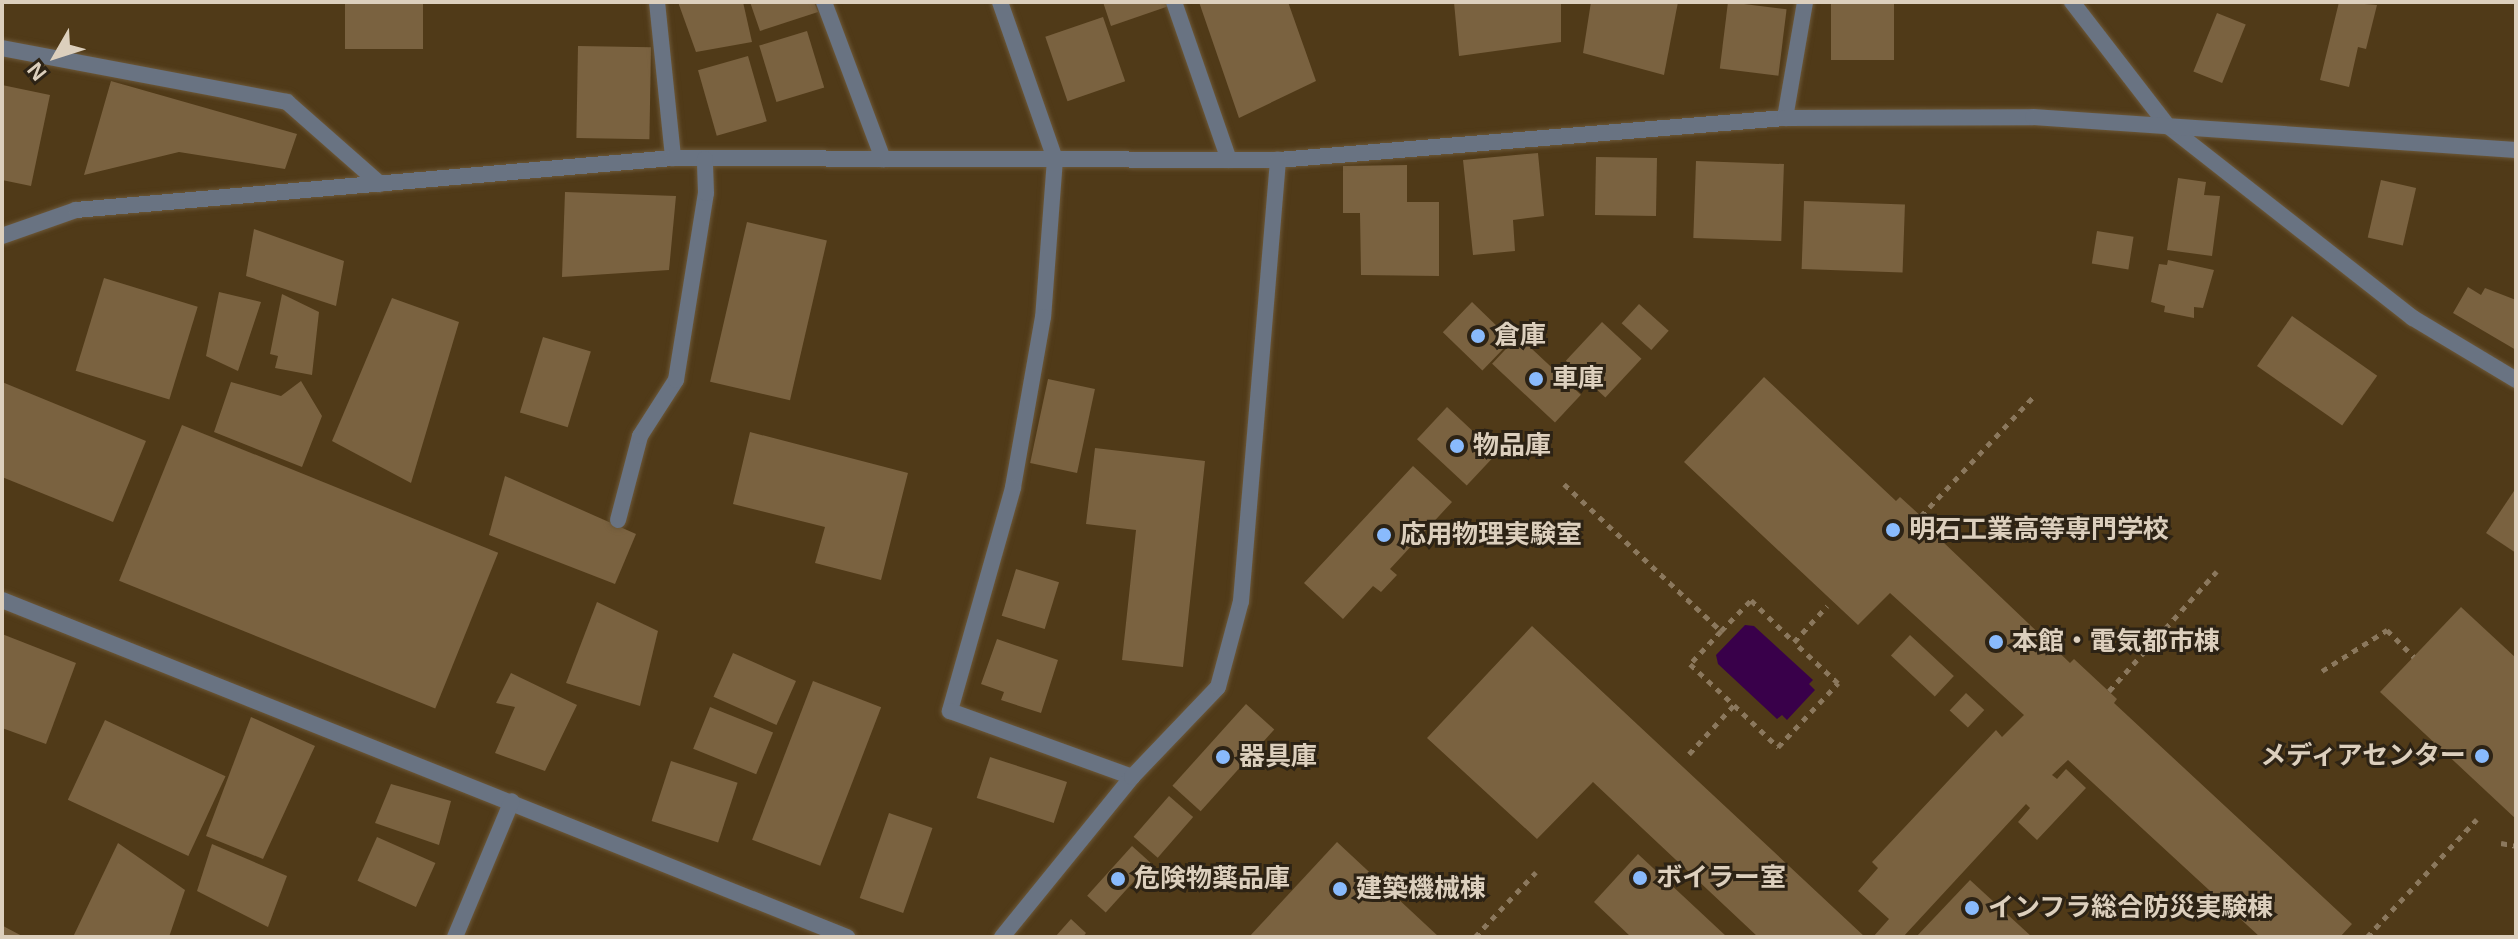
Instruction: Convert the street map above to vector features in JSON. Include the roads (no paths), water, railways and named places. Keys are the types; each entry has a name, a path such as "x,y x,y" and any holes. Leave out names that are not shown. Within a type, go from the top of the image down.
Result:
{"street":[{"path":"657,2 673,158"},
{"path":"824,2 883,159"},
{"path":"1000,2 1055,159 1043,317 1013,488 950,711 1132,777"},
{"path":"1174,2 1229,160"},
{"path":"1785,118 1805,2"},
{"path":"2072,2 2168,126 2413,318 2516,380"},
{"path":"2,48 287,102 380,184"},
{"path":"2,236 76,210 673,158 1278,160 1785,118 2033,117 2516,150"},
{"path":"618,520 640,436 676,380 706,193 705,159"},
{"path":"1002,937 1132,777 1218,687 1241,601 1278,160"},
{"path":"2,600 847,937"},
{"path":"455,937 512,801"}],"place":[{"name":"倉庫","path":"1478,336"},
{"name":"車庫","path":"1536,379"},
{"name":"物品庫","path":"1457,446"},
{"name":"明石工業高等専門学校","path":"1893,530"},
{"name":"応用物理実験室","path":"1384,535"},
{"name":"本館・電気都市棟","path":"1996,642"},
{"name":"メディアセンター","path":"2482,756"},
{"name":"器具庫","path":"1223,757"},
{"name":"ボイラー室","path":"1640,878"},
{"name":"危険物薬品庫","path":"1118,879"},
{"name":"建築機械棟","path":"1340,889"},
{"name":"インフラ総合防災実験棟","path":"1972,908"}]}
